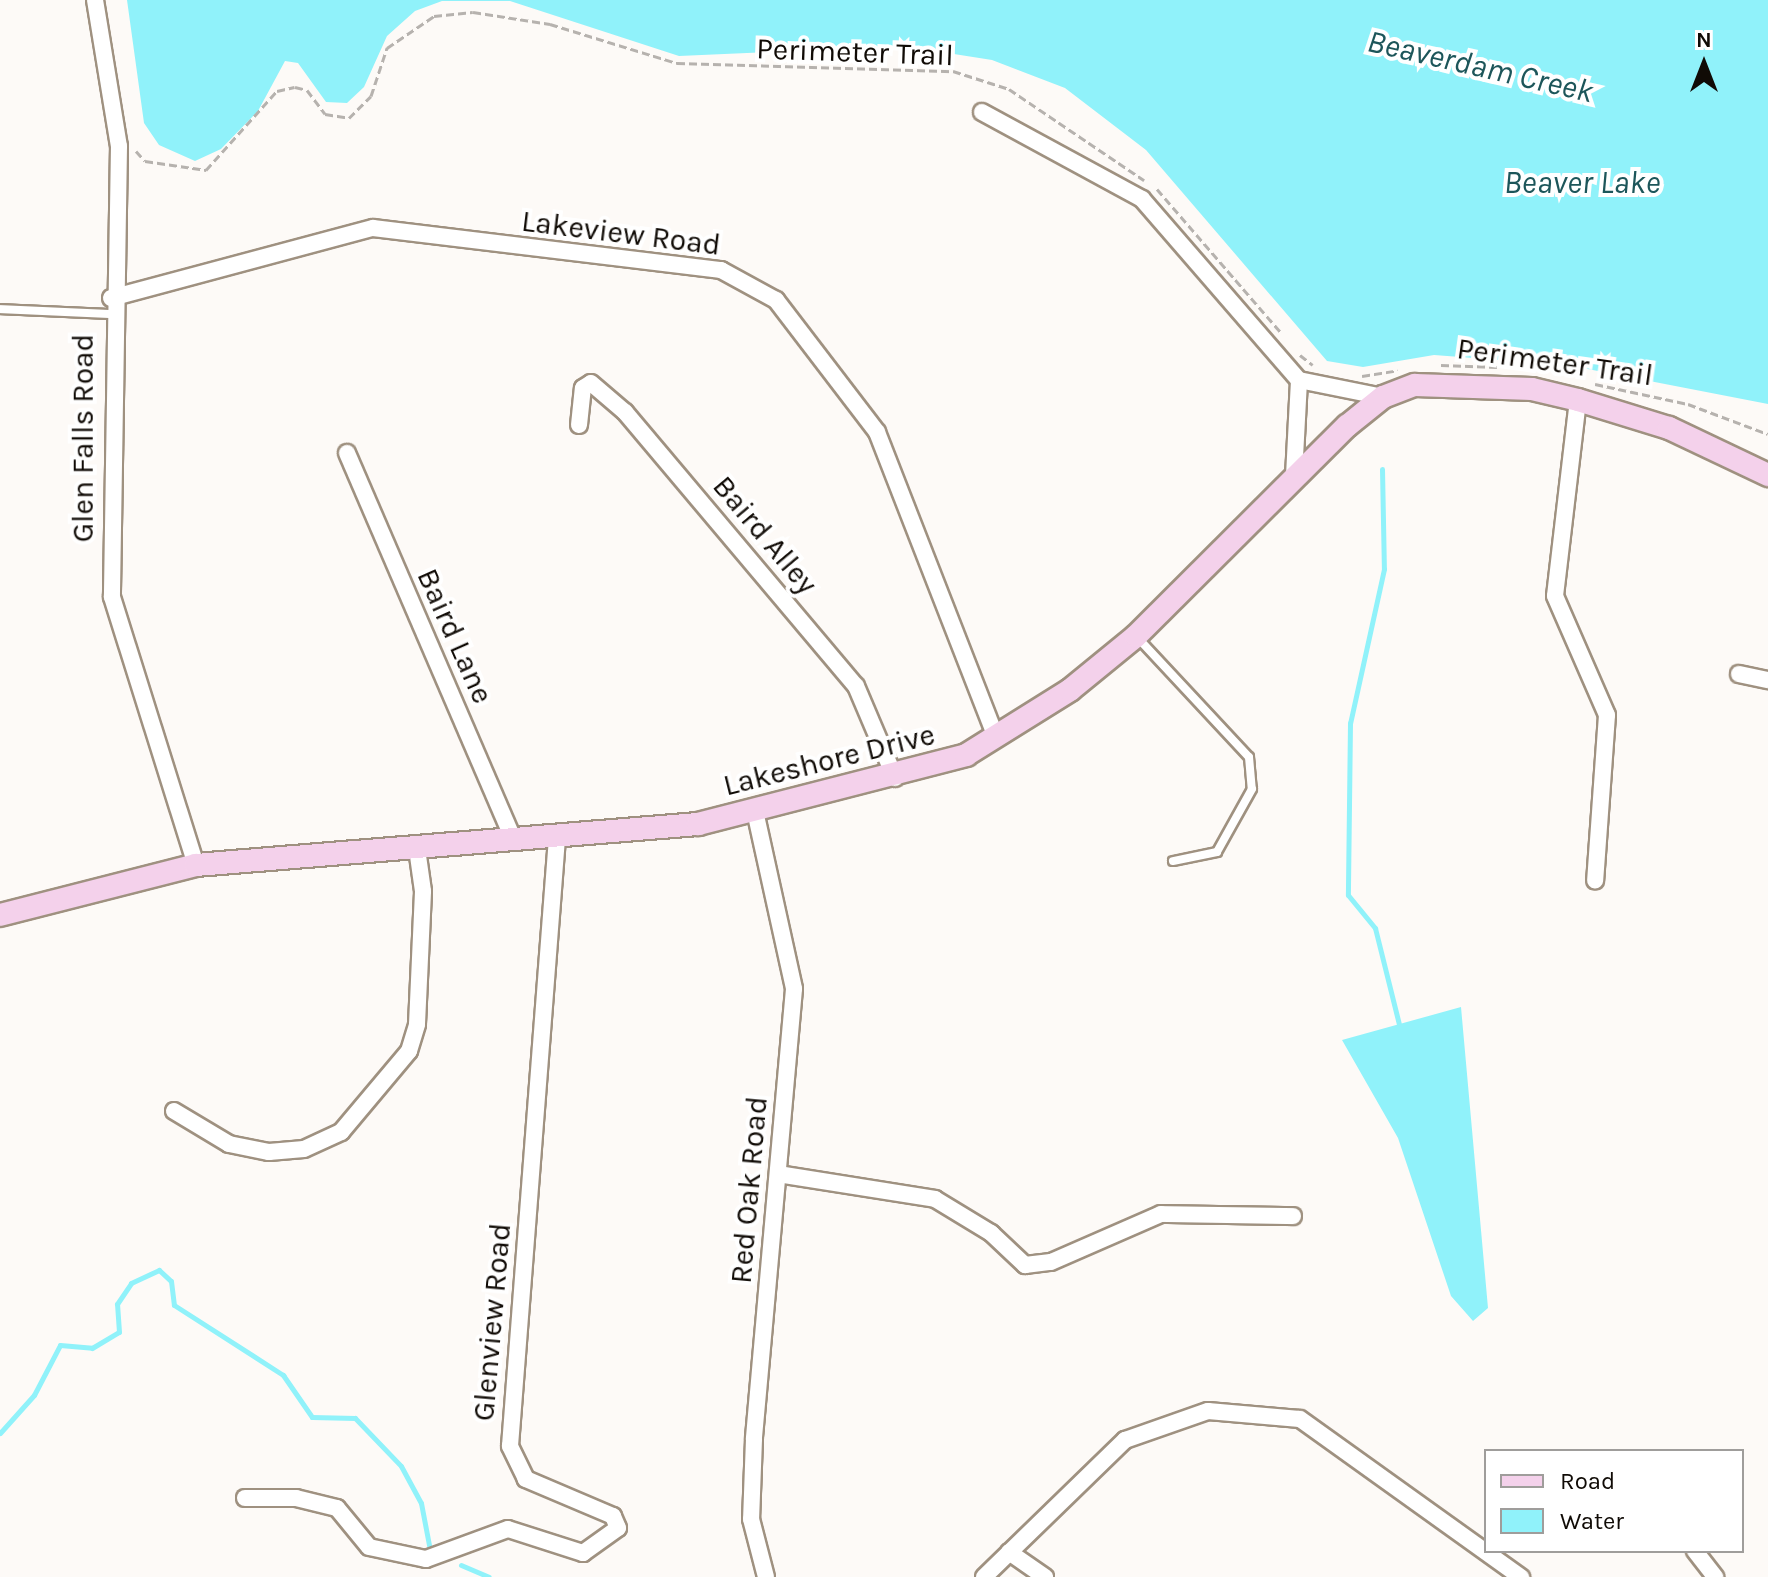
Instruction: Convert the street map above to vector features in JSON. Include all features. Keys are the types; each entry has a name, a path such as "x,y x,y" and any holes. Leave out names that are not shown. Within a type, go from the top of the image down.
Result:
{"street":[{"name":"Glen Falls Road","path":"95,0 119,146 111,306 112,597 196,865"},
{"path":"982,112 1142,199 1299,380 1383,397"},
{"name":"Lakeview Road","path":"111,306 373,228 721,270 776,300 877,432 996,738"},
{"path":"1294,476 1299,380"},
{"name":"Lakeshore Drive","path":"0,915 196,865 661,830 895,778 996,738 1136,636 1294,476 1383,397 1432,382 1580,391 1669,428 1768,475"},
{"name":"Baird Alley","path":"579,425 583,388 591,383 625,412 856,686 895,778"},
{"path":"1580,391 1555,596 1607,715 1595,881"},
{"name":"Baird Lane","path":"347,453 514,840"},
{"path":"1739,674 1768,680"},
{"name":"Red Oak Road","path":"755,811 794,989 751,1519 766,1577"},
{"name":"Glenview Road","path":"245,1498 296,1498 337,1508 369,1547 426,1559 508,1529 583,1553 618,1528 613,1516 526,1479 510,1446 557,838"},
{"path":"174,1111 229,1144 269,1152 304,1149 341,1132 409,1051 417,1024 423,938 417,849"},
{"path":"778,1174 935,1199 991,1233 1025,1265 1051,1262 1161,1214 1293,1216"},
{"path":"984,1577 1125,1440 1208,1411 1277,1413 1331,1436 1424,1514 1521,1577"},
{"path":"1009,1552 1045,1577"},
{"path":"1697,1553 1715,1577"}],"lane":[{"path":"0,309 111,306"},
{"path":"1136,636 1249,757 1252,789 1217,852 1173,861"}],"path":[{"name":"Perimeter Trail","path":"132,135 145,161 206,170 277,91 307,90 325,114 349,118 371,96 387,48 434,16 473,12 550,24 677,63 953,71 1009,89 1156,188 1288,341"},
{"path":"1296,352 1322,372"},
{"name":"Perimeter Trail","path":"1429,366 1513,370"},
{"name":"Perimeter Trail","path":"1354,377 1414,367"},
{"name":"Perimeter Trail","path":"1580,391 1663,397 1768,434"}],"water":[{"name":"Beaver Lake","path":"127,0 1768,0 1768,404 1567,365 1434,355 1363,367 1327,361 1146,150 1065,88 992,60 903,46 679,56 510,1 442,1 415,11 387,36 364,87 347,103 326,102 298,63 285,61 258,111 221,149 195,161 159,145 144,123"},
{"path":"1461,1007 1488,1308 1473,1321 1451,1296 1398,1138 1342,1040"}],"waterway":[{"path":"1382,469 1384,569 1350,723 1348,895 1375,928 1399,1024"},
{"path":"0,1433 34,1395 60,1345 92,1348 119,1332 117,1304 131,1283 159,1270 171,1281 174,1305 283,1375 312,1417 355,1418 401,1466 421,1503 430,1550"},
{"path":"461,1565 489,1577"}],"water label":[{"name":"Beaverdam Creek","path":"1480,67"}]}
